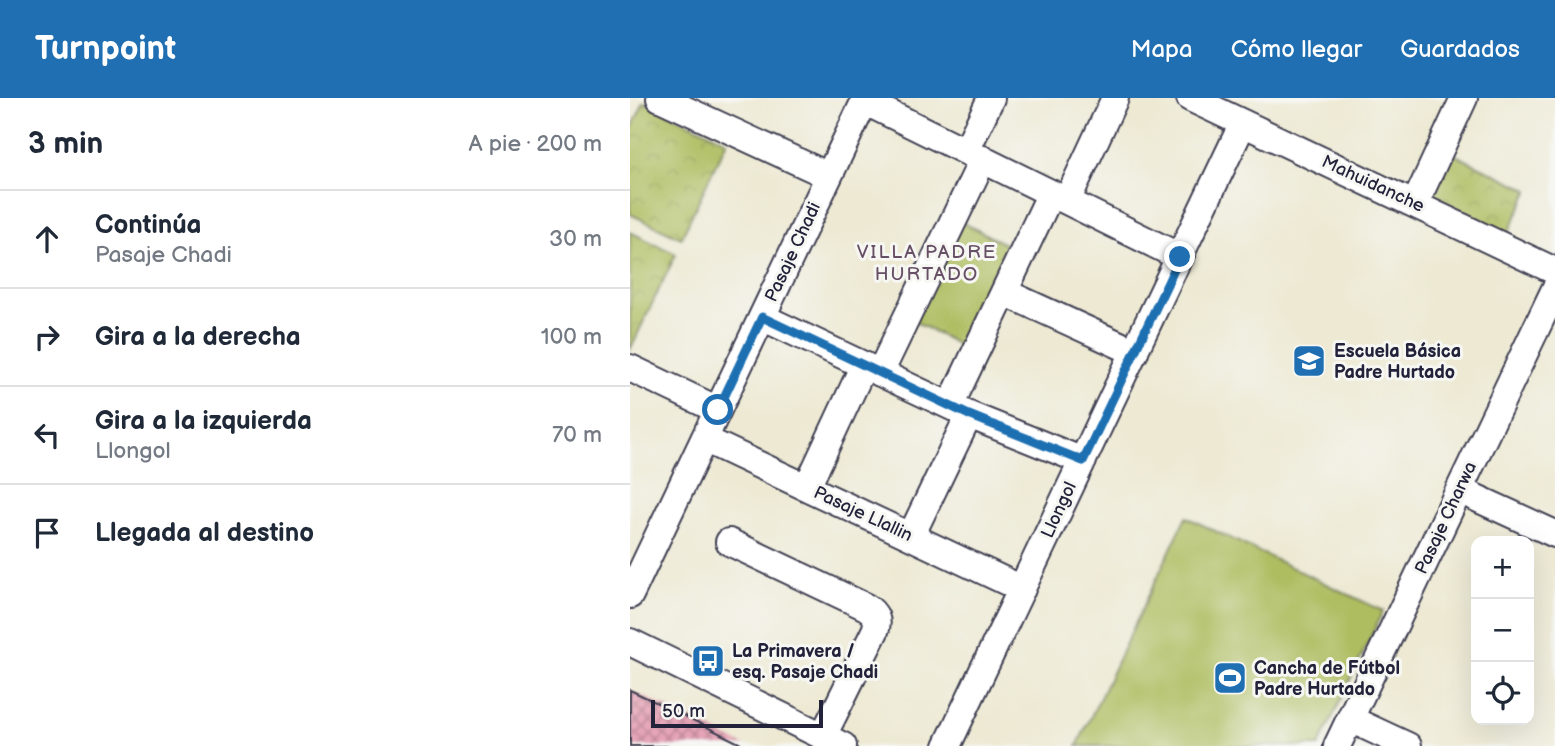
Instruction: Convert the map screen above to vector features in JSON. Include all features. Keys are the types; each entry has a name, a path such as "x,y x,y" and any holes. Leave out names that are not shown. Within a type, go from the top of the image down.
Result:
{"street":[{"path":"660,98 829,176"},
{"path":"807,488 872,369 974,155 991,98"},
{"path":"911,536 1004,292 1115,98"},
{"name":"Mahuidanche","path":"1190,98 1555,271"},
{"path":"1415,204 1464,98"},
{"path":"865,99 1180,257"},
{"name":"Pasaje Chadi","path":"630,595 865,99"},
{"name":"Llongol","path":"947,746 1244,123"},
{"name":"Pasaje Charwa","path":"1337,746 1555,289"},
{"path":"1004,292 1135,352"},
{"path":"762,317 959,411 1083,461"},
{"path":"630,368 718,410"},
{"name":"Pasaje Llallin","path":"704,439 1022,589"},
{"path":"1459,490 1555,534"},
{"path":"630,642 833,741 875,631 876,617 866,607 729,542"},
{"path":"1350,719 1408,746"}],"green space":[{"path":"644,102 727,141 681,238 630,214 630,132"},
{"path":"1453,154 1529,190 1507,235 1430,200"},
{"path":"960,221 1020,252 968,350 910,319"},
{"path":"630,232 676,254 630,350"},
{"name":"Cancha de Fútbol Padre Hurtado","path":"1186,517 1383,611 1319,746 1077,746"}],"building":[{"path":"630,690 685,716 745,746 630,746"}],"place":[{"name":"Escuela Básica Padre Hurtado","path":"1309,361"},
{"name":"La Primavera / esq. Pasaje Chadi","path":"708,661"},
{"name":"Cancha de Fútbol Padre Hurtado","path":"1230,678"}],"district":[{"name":"VILLA PADRE HURTADO","path":"927,263"}],"route":[{"path":"718,410 762,317 969,415 1083,461 1180,257"}]}
